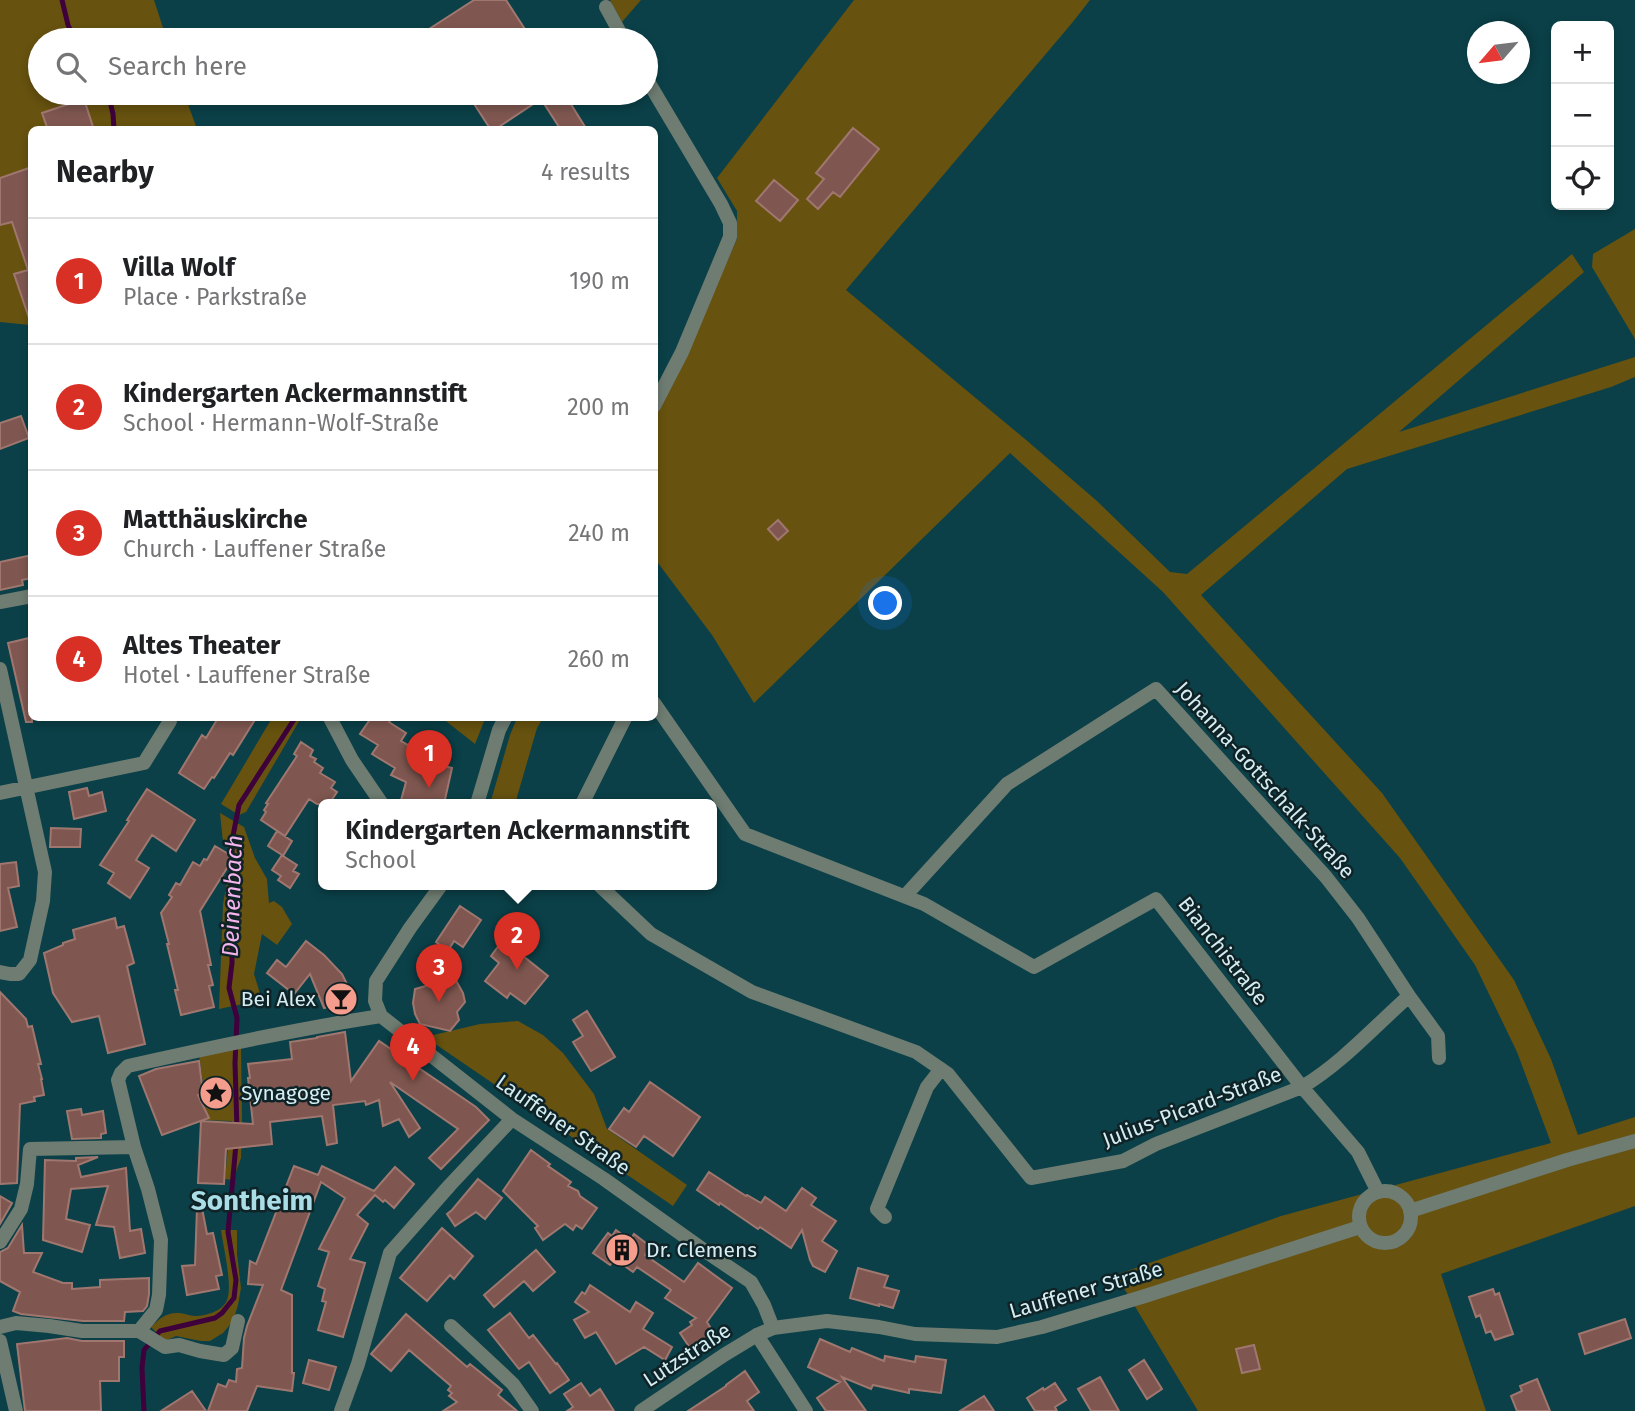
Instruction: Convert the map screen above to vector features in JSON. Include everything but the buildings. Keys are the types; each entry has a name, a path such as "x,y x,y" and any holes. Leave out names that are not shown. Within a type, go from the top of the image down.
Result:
{"street":[{"path":"606,7 617,28"},
{"path":"658,98 721,204 730,223 730,237 682,352 658,398"},
{"path":"0,602 28,597"},
{"path":"0,669 45,872 43,901 30,960 19,974 0,972"},
{"name":"Johanna-Gottschalk-Straße","path":"905,895 1007,784 1156,689 1326,877 1358,918 1438,1036 1439,1058"},
{"path":"658,709 745,834 905,895"},
{"path":"0,793 144,762 169,721"},
{"path":"332,721 352,760 379,799"},
{"path":"584,799 624,721"},
{"path":"478,799 499,722"},
{"path":"139,1331 156,1310 161,1240 134,1147 118,1080 121,1073 128,1066 226,1044 381,1016 375,1001 376,981 438,890"},
{"name":"Julius-Picard-Straße","path":"604,890 651,934 752,992 916,1052 948,1074 1031,1178 1123,1161 1156,1144 1302,1087"},
{"name":"Bianchistraße","path":"905,895 1034,967 1156,898 1302,1087 1358,1152 1378,1192"},
{"path":"1302,1087 1334,1065 1409,996"},
{"name":"Lauffener Straße","path":"381,1016 512,1119 604,1179 751,1282 773,1328"},
{"path":"885,1217 877,1209 927,1087 941,1069"},
{"path":"341,1411 358,1364 390,1253 512,1119"},
{"path":"1410,1211 1635,1141"},
{"path":"0,1242 21,1209 27,1184 30,1149 134,1147"},
{"path":"1378,1192 1398,1194 1406,1201 1410,1211 1408,1230 1402,1238 1393,1242 1383,1244 1374,1241 1360,1227 1358,1216 1361,1205 1368,1197 1378,1192"},
{"name":"Lauffener Straße","path":"757,1335 773,1328 827,1321 915,1334 997,1337 1042,1327 1145,1296 1360,1227"},
{"path":"0,1327 16,1323 82,1331 139,1331 164,1347 179,1345 225,1355 232,1348 239,1321"},
{"path":"451,1326 513,1384 532,1411"},
{"path":"757,1335 806,1411"},
{"name":"Lutzstraße","path":"641,1411 757,1335"},
{"path":"1,1348 16,1411"}],"shaded area":[{"path":"0,0 154,0 163,28 28,28 28,105 188,105 196,126 28,126 28,325 0,322"},
{"path":"610,0 641,0 622,22"},
{"path":"854,0 1090,0 846,290 1097,501 1170,572 1187,574 1572,254 1584,272 1399,432 1635,357 1635,377 1611,387 1347,469 1201,595 1382,793 1514,980 1551,1059 1578,1135 1635,1117 1635,1206 1441,1274 1486,1411 1198,1411 1116,1275 1281,1216 1551,1143 1517,1052 1475,965 1400,858 1163,592 1010,453 754,703 712,635 658,563 658,409 686,354 737,239 737,211 717,178"},
{"path":"1635,229 1635,339 1592,267 1593,254"},
{"path":"270,721 299,721 246,812 239,815 221,804"},
{"path":"446,721 484,721 475,744"},
{"path":"516,721 541,721 516,799 491,799"},
{"path":"220,813 244,827 255,858 267,879 269,903 274,901 282,907 292,924 277,945 262,934 254,974 262,1000 219,1009 223,904 232,855 223,842"},
{"path":"518,1021 543,1035 563,1053 594,1094 607,1129 687,1185 673,1206 425,1037 480,1024"},
{"path":"241,1045 241,1158 233,1180 225,1179 228,1147 232,1147 232,1121 200,1120 206,1105 199,1054"},
{"path":"221,1230 237,1230 241,1288 233,1321 223,1333 210,1341 176,1336 165,1341 151,1327 163,1317 174,1313 195,1316 209,1314 225,1304 229,1294"}],"waterway":[{"name":"Deinenbach","path":"62,0 69,28"},
{"name":"Deinenbach","path":"111,105 114,126"},
{"name":"Deinenbach","path":"237,1130 237,1018 229,988 232,963 232,841 239,805 293,721"},
{"name":"Deinenbach","path":"144,1411 144,1350 160,1331 215,1318 234,1298 236,1280 228,1232 236,1144"}],"place":[{"name":"Villa Wolf","path":"429,788"},
{"name":"Kindergarten Ackermannstift","path":"517,970"},
{"name":"Bei Alex","path":"341,999"},
{"name":"Matthäuskirche","path":"439,1002"},
{"name":"Altes Theater","path":"413,1081"},
{"name":"Synagoge","path":"216,1093"},
{"name":"Dr. Clemens","path":"622,1250"}],"district":[{"name":"Sontheim","path":"252,1200"}]}
